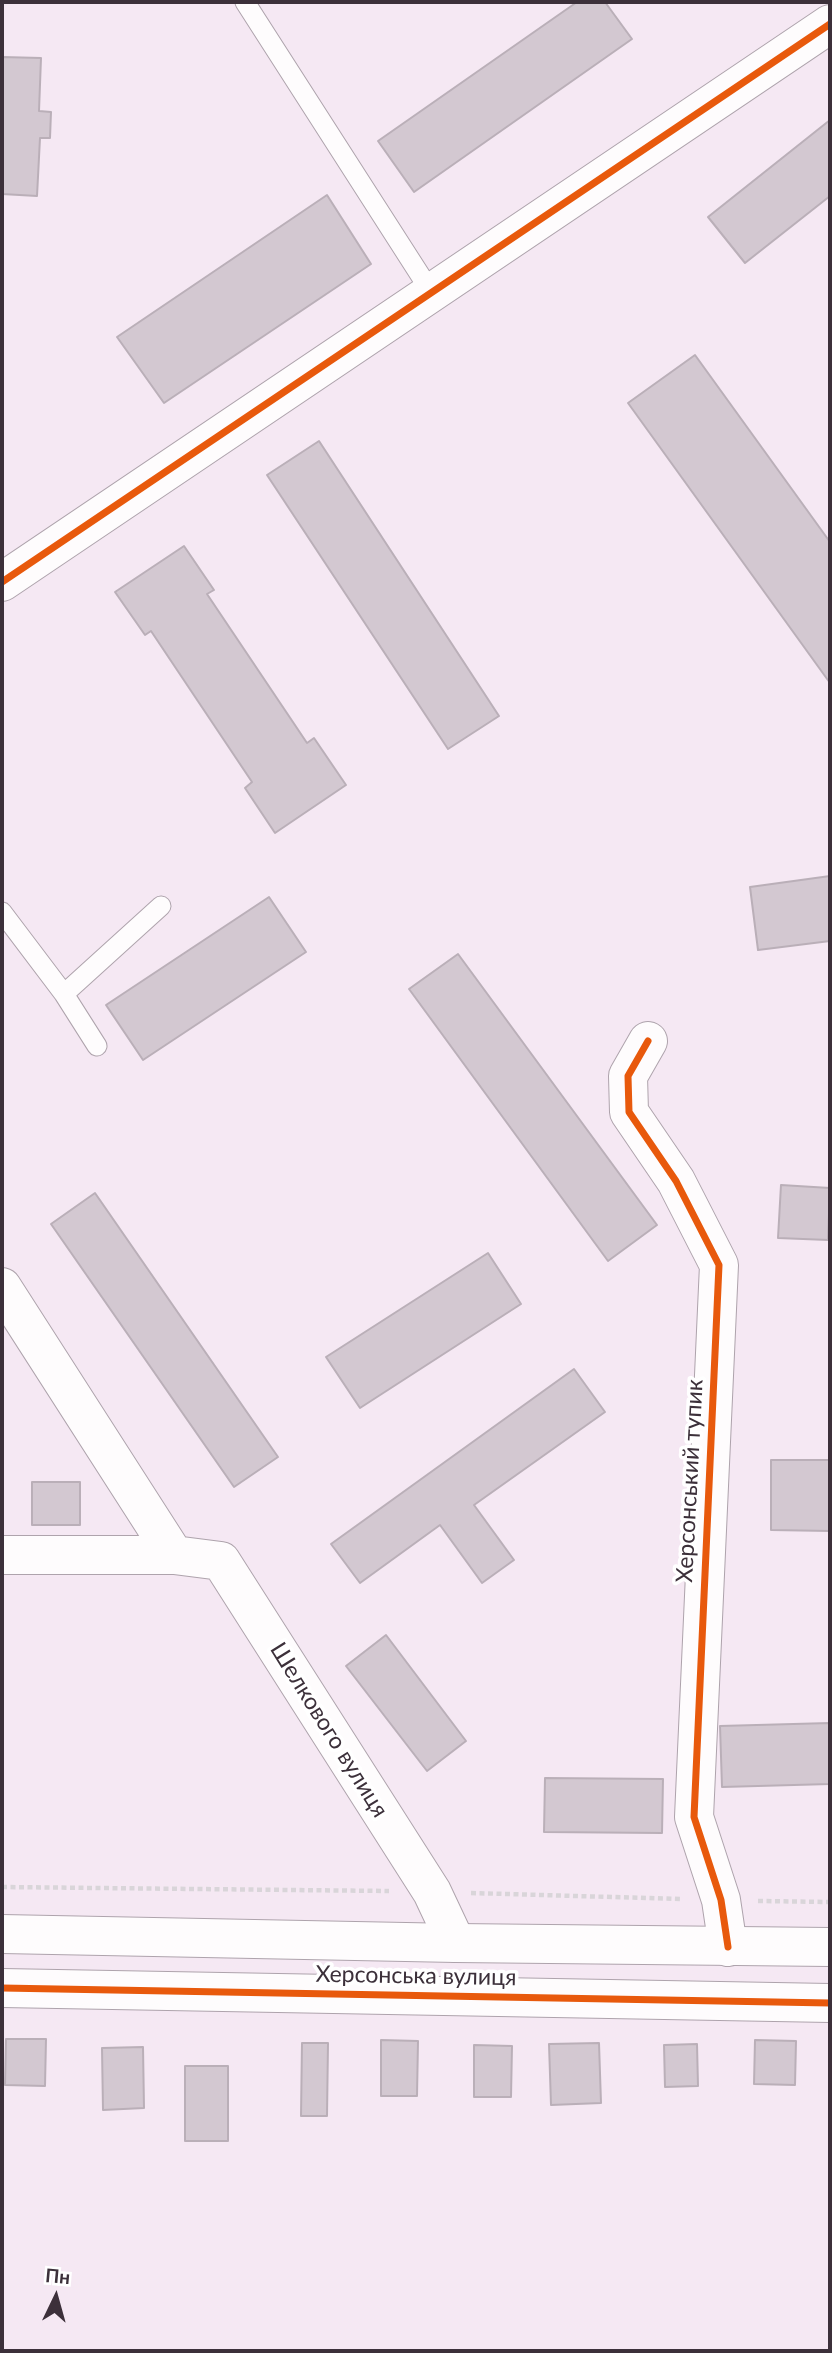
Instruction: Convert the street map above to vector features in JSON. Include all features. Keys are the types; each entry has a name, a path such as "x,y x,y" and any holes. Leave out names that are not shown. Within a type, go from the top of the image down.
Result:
{"street":[{"path":"2,582 830,24"},
{"name":"Херсонський тупик","path":"648,1041 628,1076 629,1112 676,1181 719,1265 694,1817 721,1900 727,1947"},
{"path":"2,1287 174,1555"},
{"name":"Шелкового вулиця","path":"2,1555 174,1555 221,1561 432,1892 456,1944"},
{"name":"Херсонська вулиця","path":"2,1934 456,1944 830,1947"},
{"name":"Херсонська вулиця","path":"2,1988 830,2003"}],"lane":[{"path":"245,2 431,292"},
{"path":"64,995 161,906"},
{"path":"2,912 64,995 97,1046"}],"path":[{"path":"2,1887 432,1892 830,1902"}],"building":[{"path":"577,2 605,2 632,39 414,192 378,141"},
{"path":"2,57 41,58 39,111 51,112 50,138 40,138 37,196 2,194"},
{"path":"830,120 830,196 745,263 708,217"},
{"path":"327,195 371,264 164,403 117,337"},
{"path":"695,355 830,542 830,683 628,403"},
{"path":"319,441 499,716 448,749 267,475"},
{"path":"184,546 214,590 207,594 307,743 314,738 346,785 275,833 245,788 252,782 151,631 145,635 115,592"},
{"path":"830,876 830,941 758,950 750,887"},
{"path":"269,897 306,952 143,1060 106,1005"},
{"path":"458,954 657,1225 608,1261 409,989"},
{"path":"781,1185 830,1188 828,1240 778,1238"},
{"path":"95,1193 278,1457 234,1487 51,1224"},
{"path":"488,1253 521,1304 360,1408 326,1357"},
{"path":"574,1369 605,1412 474,1505 514,1560 482,1583 440,1525 360,1583 331,1544"},
{"path":"771,1460 830,1460 830,1531 771,1530"},
{"path":"32,1482 80,1482 80,1525 32,1525"},
{"path":"386,1635 466,1741 427,1771 346,1666"},
{"path":"830,1723 830,1784 722,1787 720,1726"},
{"path":"545,1778 663,1779 662,1833 544,1832"},
{"path":"6,2039 46,2039 45,2086 5,2085"},
{"path":"381,2040 418,2041 417,2096 381,2096"},
{"path":"755,2040 796,2041 795,2085 754,2084"},
{"path":"302,2043 328,2043 327,2116 301,2116"},
{"path":"599,2043 601,2103 551,2105 549,2044"},
{"path":"697,2044 698,2086 665,2087 664,2045"},
{"path":"474,2045 512,2046 511,2097 474,2097"},
{"path":"143,2047 144,2108 103,2110 102,2048"},
{"path":"185,2066 228,2066 228,2141 185,2141"}],"cycle path":[{"path":"2,582 830,24"},
{"path":"648,1041 628,1076 629,1112 676,1181 719,1265 694,1817 721,1900 728,1947"},
{"path":"2,1988 830,2003"}]}
